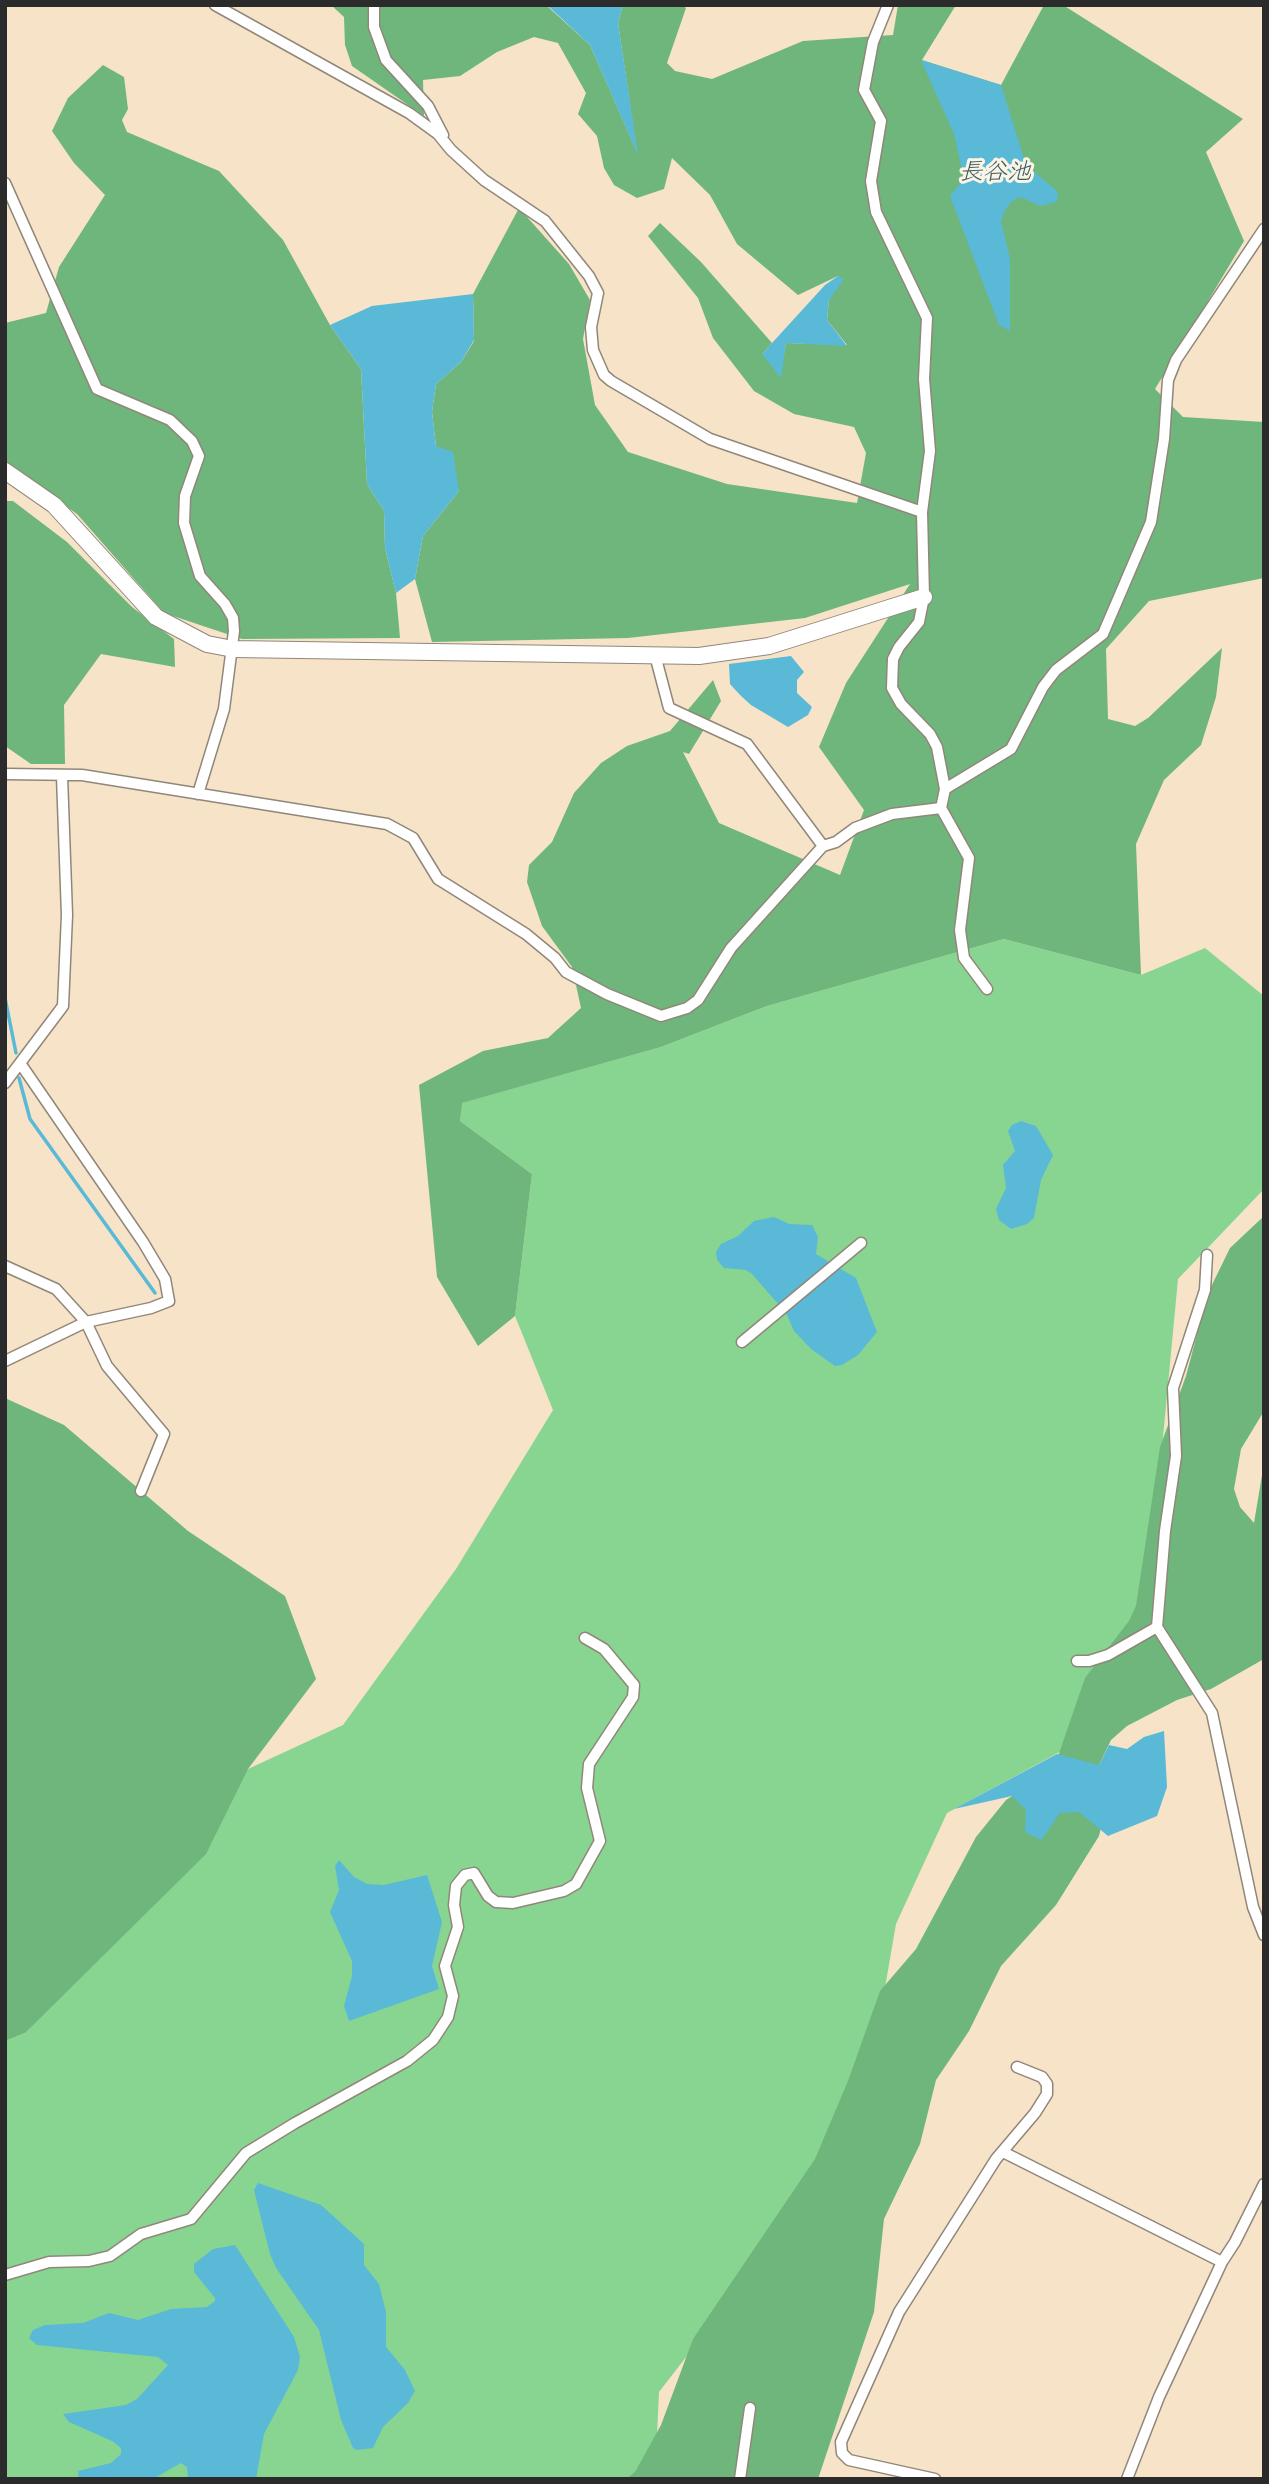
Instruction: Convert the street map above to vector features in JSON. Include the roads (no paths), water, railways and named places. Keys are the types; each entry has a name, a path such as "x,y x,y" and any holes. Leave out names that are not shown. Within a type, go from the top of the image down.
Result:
{"street":[{"path":"215,5 409,113 438,134 451,150 484,180 539,216 589,276 598,293 591,327 593,350 604,375 611,381 710,439 922,512"},
{"path":"374,5 374,27 386,60 428,106 451,150"},
{"path":"888,5 873,42 864,90 881,121 871,181 877,212 927,318 924,379 930,451 922,512 924,597 919,622 893,659 892,688 901,704 930,734 937,747 945,789 941,808 969,858 960,930 964,958 987,989"},
{"path":"5,183 97,389 170,421 192,440 199,456 184,496 184,523 200,576 225,604 233,618 233,649 223,709 198,794"},
{"path":"945,789 1011,749 1043,687 1056,670 1102,634 1151,522 1164,439 1168,380 1176,360 1264,229"},
{"path":"5,471 54,505 156,617 206,644 233,649 699,656 769,646 924,597"},
{"path":"655,655 668,708 747,744 823,846"},
{"path":"5,774 82,775 387,824 413,838 438,878 526,933 555,958 566,972 619,999 661,1016 687,1008 698,1000 731,948 823,846 836,842 855,828 892,814 941,808"},
{"path":"5,1083 63,1006 67,915 62,776"},
{"path":"5,1361 86,1322 151,1308 169,1301 165,1279 20,1063"},
{"path":"742,1342 861,1243"},
{"path":"1207,1255 1205,1290 1173,1388 1177,1456 1165,1531 1157,1627 1212,1713 1229,1781 1253,1907 1264,1935"},
{"path":"5,1266 57,1289 86,1322 107,1366 164,1434 141,1491"},
{"path":"1077,1661 1089,1661 1108,1655 1157,1627"},
{"path":"5,2275 49,2262 89,2261 110,2256 141,2234 191,2218 246,2154 295,2123 407,2061 433,2039 448,2017 453,1996 445,1966 458,1927 454,1905 456,1886 465,1875 474,1873 488,1896 496,1902 513,1903 564,1891 576,1884 600,1841 587,1788 589,1764 633,1697 634,1685 604,1649 584,1638"},
{"path":"935,2479 849,2460 842,2453 841,2442 899,2312 1003,2152 1035,2113 1046,2094 1047,2084 1042,2077 1017,2067"},
{"path":"1003,2152 1222,2262"},
{"path":"1126,2479 1159,2397 1222,2262 1264,2185"},
{"path":"740,2479 750,2408"}],"water":[{"path":"547,5 623,5 618,23 638,155 590,45"},
{"name":"長谷池","path":"921,60 1001,85 1026,165 1058,192 1057,202 1040,206 1021,197 1013,200 1005,210 1001,222 1010,258 1010,331 999,325 950,196 964,179 954,134"},
{"path":"838,276 844,279 829,300 827,320 847,346 786,343 781,378 762,354 825,285"},
{"path":"473,294 474,340 461,362 436,384 432,412 436,446 453,452 459,491 423,536 415,579 396,593 385,548 384,511 367,484 361,369 330,325 372,306"},
{"path":"791,656 804,672 797,680 797,693 812,707 808,715 788,727 751,705 740,695 730,684 729,664"},
{"path":"1021,1121 1036,1126 1053,1155 1041,1180 1034,1218 1027,1224 1011,1229 999,1220 996,1209 1006,1188 1003,1165 1015,1151 1008,1131 1012,1125"},
{"path":"774,1217 789,1224 812,1225 818,1237 816,1254 856,1278 877,1332 858,1355 842,1365 835,1366 811,1349 794,1331 786,1313 752,1274 746,1270 724,1268 717,1260 716,1252 721,1244 738,1236 754,1221"},
{"path":"1164,1731 1167,1787 1157,1816 1108,1836 1079,1812 1060,1813 1041,1840 1025,1832 1026,1810 1012,1796 954,1809 1057,1754 1099,1765 1109,1745 1127,1749 1144,1737"},
{"path":"339,1860 354,1877 367,1884 384,1885 427,1875 442,1922 432,1966 439,1989 349,2021 344,2006 352,1976 352,1961 330,1912 339,1890 335,1866"},
{"path":"258,2183 321,2205 364,2244 364,2265 379,2284 386,2312 386,2347 405,2370 415,2391 408,2403 383,2427 373,2448 353,2448 341,2420 319,2330 276,2268 270,2254 254,2190"},
{"path":"235,2245 294,2337 300,2357 298,2370 264,2434 256,2479 188,2479 187,2467 181,2463 153,2479 79,2479 78,2471 111,2463 121,2454 121,2448 112,2441 69,2422 63,2414 126,2405 137,2399 168,2365 158,2357 37,2345 29,2338 33,2330 45,2325 83,2323 109,2313 138,2320 171,2309 207,2307 215,2298 194,2272 194,2264 213,2249"}],"waterway":[{"path":"5,998 16,1053"},
{"path":"19,1078 30,1119 155,1293"}]}
